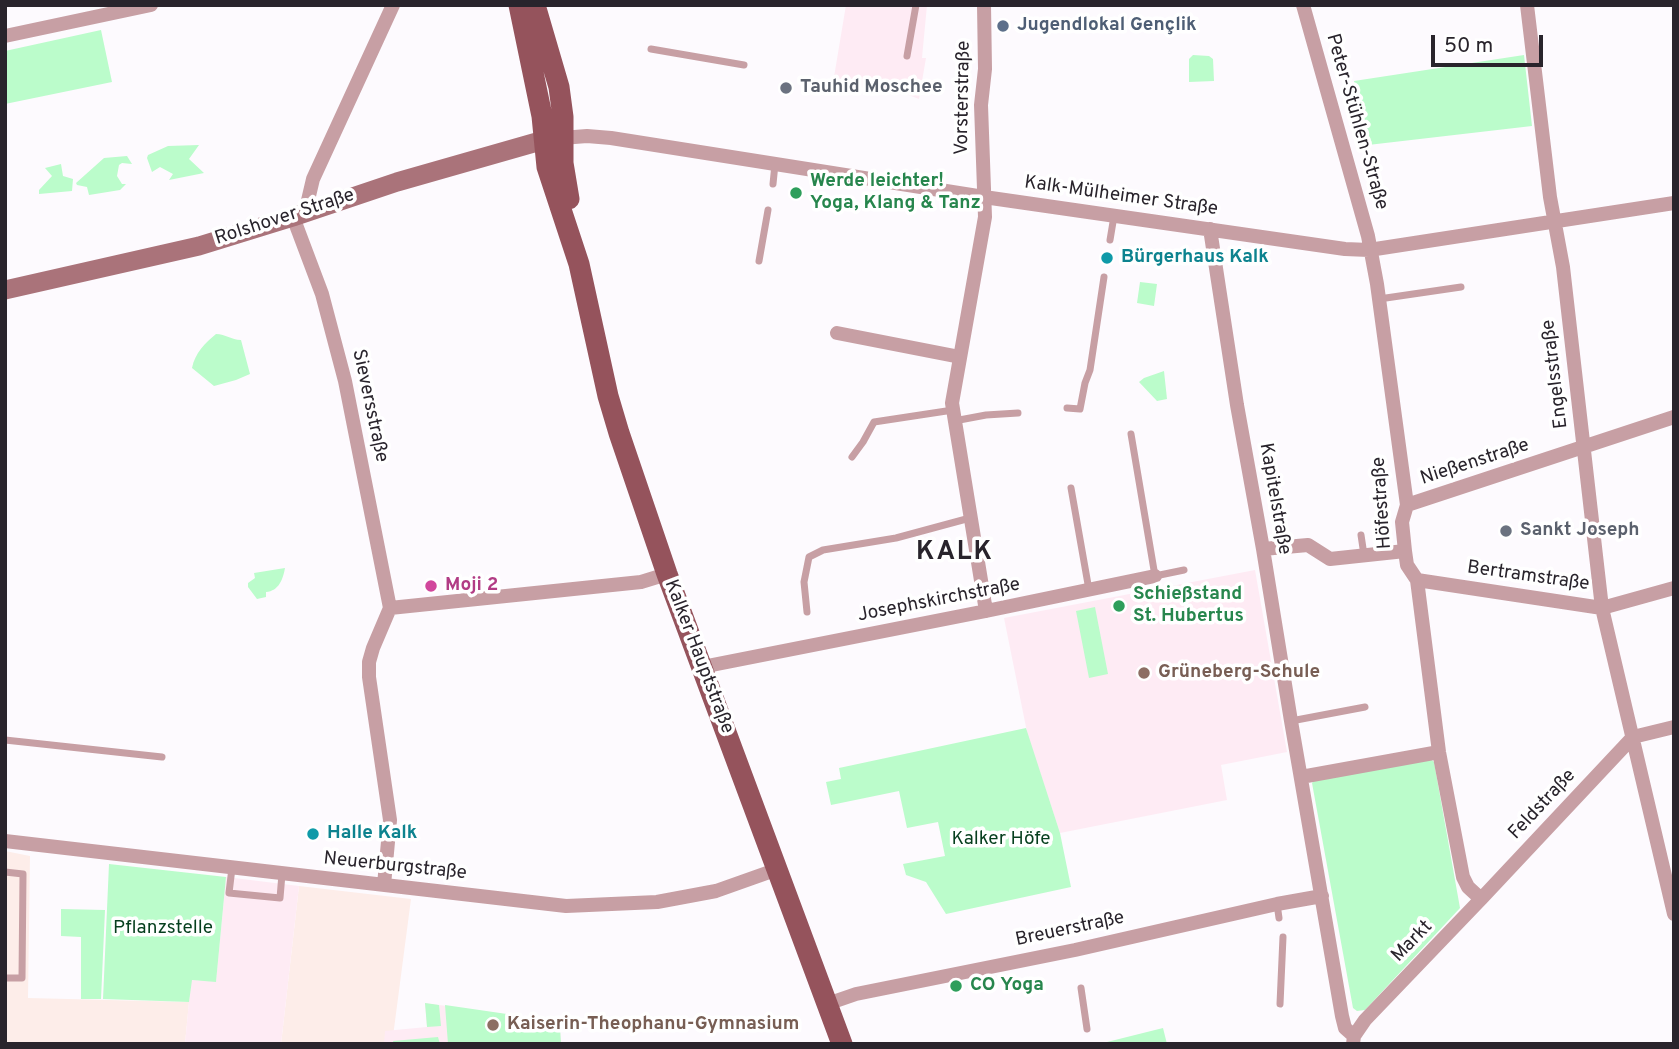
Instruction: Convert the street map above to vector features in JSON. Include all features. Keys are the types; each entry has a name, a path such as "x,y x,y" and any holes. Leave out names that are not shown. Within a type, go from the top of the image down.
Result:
{"main road":[{"name":"Kalker Hauptstraße","path":"519,5 542,116 563,163 579,264 608,396 667,574 842,1044"},
{"name":"Kalker Hauptstraße","path":"535,5 559,87 563,117 553,139"}],"street":[{"path":"5,36 151,5"},
{"path":"299,215 313,178 393,5"},
{"name":"Vorsterstraße","path":"984,5 985,69 981,105 985,217 951,403 986,611"},
{"name":"Peter-Stühlen-Straße","path":"1303,5 1368,236 1369,250"},
{"name":"Engelsstraße","path":"1527,5 1549,197 1563,267 1602,608 1673,906"},
{"name":"Kalk-Mülheimer Straße","path":"553,139 587,136 611,138 984,197 1343,249 1369,250 1674,202"},
{"name":"Rolshover Straße","path":"5,290 199,246 397,182 553,139"},
{"name":"Sieversstraße","path":"299,215 345,381 390,608"},
{"name":"Kapitelstraße","path":"1210,229 1237,405 1264,549 1301,777"},
{"name":"Höfestraße","path":"1369,250 1379,299 1407,505 1402,522 1405,551 1407,565 1417,580 1440,752"},
{"path":"837,333 960,357"},
{"name":"Nießenstraße","path":"1407,505 1674,417"},
{"path":"1264,549 1308,545 1330,559 1405,551"},
{"path":"384,885 390,820 369,662 390,608 642,582 667,574"},
{"name":"Josephskirchstraße","path":"702,667 1155,576"},
{"name":"Bertramstraße","path":"1417,580 1602,608 1674,588"},
{"path":"1633,737 1674,727"},
{"name":"Feldstraße","path":"1481,899 1633,737"},
{"path":"1301,777 1440,752 1463,877 1468,887 1481,899"},
{"name":"Markt","path":"1301,777 1345,1028 1354,1040 1365,1020 1481,899"},
{"name":"Neuerburgstraße","path":"5,841 566,906 657,902 716,891 778,869"},
{"name":"Breuerstraße","path":"827,1004 861,993 1075,954 1278,911 1322,896"}],"lane":[{"path":"907,56 916,5"},
{"path":"651,49 744,65"},
{"path":"773,184 775,164"},
{"path":"759,261 768,210"},
{"path":"1110,240 1114,215"},
{"path":"1067,408 1080,409 1090,370 1104,277"},
{"path":"1379,299 1461,287"},
{"path":"852,457 874,422 1018,413"},
{"path":"1131,434 1155,576"},
{"path":"1071,488 1089,590"},
{"path":"807,612 804,582 809,557 823,550 896,538 970,518"},
{"path":"1362,535 1364,556"},
{"name":"Josephskirchstraße","path":"1155,576 1184,570"},
{"path":"1291,720 1365,707"},
{"path":"5,740 162,757"},
{"path":"232,868 229,893 280,898 282,874"},
{"path":"5,872 23,874 23,884 22,978 5,978"},
{"path":"1280,1004 1283,937"},
{"path":"1081,988 1087,1029"}],"shaded area":[{"path":"846,5 927,5 922,58 926,58 919,99 906,94 833,83"},
{"name":"Grüneberg-Schule","path":"1255,570 1287,752 1221,765 1227,800 1060,833 1028,737 1004,618"},
{"path":"5,851 30,856 28,998 189,1002 185,1044 5,1044"},
{"path":"226,877 299,886 281,1044 185,1044 191,980 216,981"},
{"path":"299,886 411,899 392,1044 281,1044"},
{"name":"Kaiserin-Theophanu-Gymnasium","path":"425,1003 555,1021 560,1027 561,1044 384,1044 385,1031 427,1027"}],"green space":[{"path":"101,30 112,82 5,104 5,51"},
{"path":"1193,55 1209,56 1213,59 1214,81 1189,82 1189,59"},
{"path":"1524,55 1532,126 1368,145 1354,81"},
{"path":"199,145 189,159 204,173 169,180 173,174 160,167 152,172 148,155 168,146"},
{"path":"127,156 132,164 119,165 117,176 122,184 126,184 120,190 89,195 87,187 77,185 76,183 104,158"},
{"path":"61,164 63,176 73,179 72,191 39,194 39,190 52,176 45,168"},
{"path":"1140,282 1157,284 1154,306 1137,303"},
{"path":"216,334 241,340 250,374 214,386 192,368 201,349"},
{"path":"1164,371 1167,399 1157,401 1139,382"},
{"path":"285,568 277,587 266,592 266,597 257,599 248,587 248,583 255,578 254,573"},
{"path":"1095,607 1108,674 1089,678 1076,611"},
{"name":"Kalker Höfe","path":"1026,728 1060,833 1071,887 946,914 926,882 906,875 903,864 945,856 938,822 907,828 899,791 831,805 826,782 841,779 839,768"},
{"path":"1429,757 1434,762 1460,908 1365,1010 1357,1011 1353,1008 1312,783 1315,779"},
{"name":"Pflanzstelle","path":"109,864 226,877 216,982 192,980 189,1002 103,999"},
{"path":"61,909 105,910 101,999 81,999 81,937 61,936"},
{"path":"425,1003 439,1005 441,1026 427,1027"},
{"name":"Kaiserin-Theophanu-Gymnasium","path":"445,1005 555,1021 560,1027 561,1044 448,1044"},
{"path":"1163,1028 1167,1044 1099,1044"},
{"path":"438,1037 440,1044 394,1044 393,1041"}],"place":[{"name":"Jugendlokal Gençlik","path":"1003,26"},
{"name":"Tauhid Moschee","path":"786,88"},
{"name":"Werde leichter! Yoga, Klang & Tanz","path":"796,193"},
{"name":"Bürgerhaus Kalk","path":"1107,258"},
{"name":"Sankt Joseph","path":"1506,531"},
{"name":"Moji 2","path":"431,586"},
{"name":"Schießstand St. Hubertus","path":"1119,606"},
{"name":"Grüneberg-Schule","path":"1144,673"},
{"name":"Halle Kalk","path":"313,834"},
{"name":"CO Yoga","path":"956,986"},
{"name":"Kaiserin-Theophanu-Gymnasium","path":"493,1025"}],"district":[{"name":"KALK","path":"955,554"}]}
